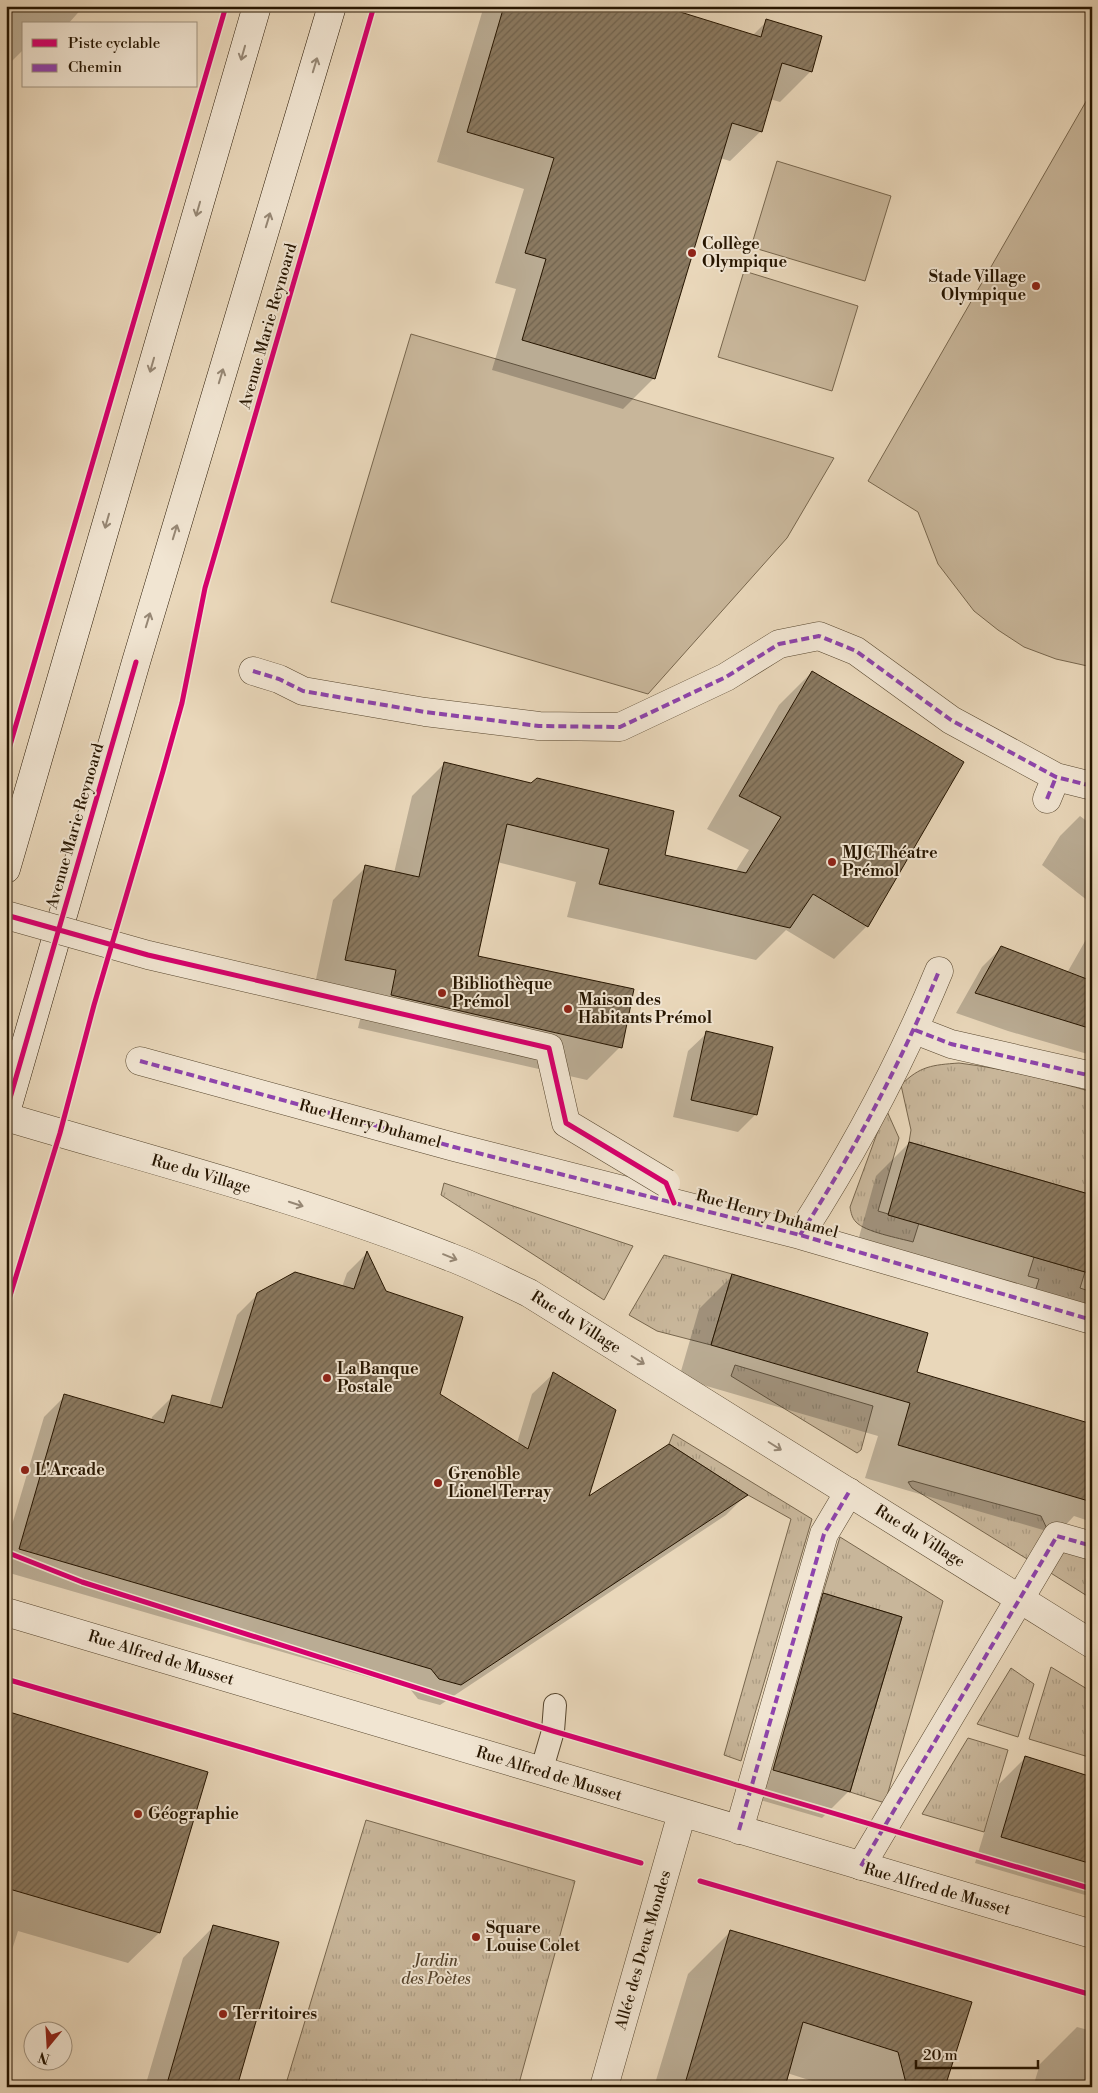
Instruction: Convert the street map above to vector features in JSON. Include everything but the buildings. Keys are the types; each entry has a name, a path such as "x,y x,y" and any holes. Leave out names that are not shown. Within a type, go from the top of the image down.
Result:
{"street":[{"path":"6,868 257,6"},
{"name":"Avenue Marie Reynoard","path":"6,1112 136,662 332,6"},
{"path":"253,671 279,679 303,691 425,712 539,726 620,727 726,676 779,644 818,636 856,651 951,720 1051,788 1092,786"},
{"path":"6,915 148,955 549,1048 566,1123 670,1193"},
{"path":"800,1235 835,1180 915,1030 939,971"},
{"path":"915,1030 950,1044 1092,1076"},
{"name":"Rue Henry Duhamel","path":"140,1061 454,1147 670,1193 800,1235 1092,1320"},
{"name":"Rue du Village","path":"6,1117 250,1188 412,1242 529,1292 1092,1644"},
{"path":"739,1830 824,1534 849,1492"},
{"path":"861,1866 1057,1536 1092,1546"},
{"name":"Rue Alfred de Musset","path":"6,1612 1092,1934"},
{"name":"Allée des Deux Mondes","path":"604,2087 682,1813"}],"lane":[{"path":"541,1772 553,1731 555,1705"}],"green space":[{"name":"Stade Village Olympique","path":"1092,91 1092,667 1056,659 1024,647 974,611 938,564 918,512 868,481"},
{"path":"777,161 891,196 865,281 751,247"},
{"path":"744,271 858,306 832,391 718,357"},
{"path":"411,334 834,458 787,538 648,694 331,602"},
{"path":"959,1063 1026,1075 1092,1092 1092,1195 909,1142 911,1130 901,1085 921,1070"},
{"path":"886,1109 899,1138 878,1211 919,1223 913,1242 860,1226 853,1217 850,1207"},
{"path":"444,1183 633,1246 604,1300 441,1195"},
{"path":"664,1255 732,1274 711,1345 657,1331 629,1315"},
{"path":"1034,1257 1085,1272 1080,1288 1092,1292 1092,1312 1034,1295 1039,1279 1028,1276"},
{"path":"735,1365 873,1406 861,1450 857,1453 731,1376"},
{"path":"673,1434 812,1519 741,1761 724,1755 791,1519 748,1495 669,1444"},
{"path":"913,1481 1041,1516 1049,1533 1032,1562 912,1488 908,1482"},
{"path":"840,1537 943,1601 885,1803 850,1792 902,1617 823,1593"},
{"path":"1063,1544 1092,1553 1092,1599 1046,1570"},
{"path":"1051,1667 1092,1692 1092,1758 1029,1739"},
{"path":"1011,1668 1034,1684 1018,1737 977,1724"},
{"path":"968,1738 1008,1750 984,1832 922,1814"},
{"name":"Jardin des Poètes","path":"366,1820 575,1881 518,2087 285,2087"}],"marked path":[{"path":"253,671 279,679 303,691 425,712 539,726 620,727 726,677 779,644 819,636 856,651 951,720 1056,777 1092,786"},
{"path":"1047,799 1056,777"},
{"path":"800,1235 876,1106 909,1039 939,971"},
{"path":"915,1030 951,1044 1092,1076"},
{"path":"140,1061 454,1147 800,1235 1092,1320"},
{"path":"739,1830 824,1534 849,1492"},
{"path":"861,1866 1057,1536 1092,1546"}],"cycle path":[{"path":"6,759 226,6"},
{"path":"6,1309 60,1133 94,1005 163,771 182,703 205,588 374,6"},
{"path":"6,1112 136,662"},
{"path":"6,915 148,955 549,1048 566,1123 666,1183 674,1203"},
{"path":"6,1552 82,1582 553,1731 1092,1889"},
{"path":"6,1679 641,1863"},
{"path":"700,1881 1092,1995"}],"place":[{"name":"Collège Olympique","path":"692,253"},
{"name":"Stade Village Olympique","path":"1036,286"},
{"name":"MJC Théatre Prémol","path":"832,862"},
{"name":"Bibliothèque Prémol","path":"442,993"},
{"name":"Maison des Habitants Prémol","path":"568,1009"},
{"name":"La Banque Postale","path":"327,1378"},
{"name":"L'Arcade","path":"25,1470"},
{"name":"Grenoble Lionel Terray","path":"438,1483"},
{"name":"Géographie","path":"138,1814"},
{"name":"Square Louise Colet","path":"476,1937"},
{"name":"Territoires","path":"223,2014"}]}
